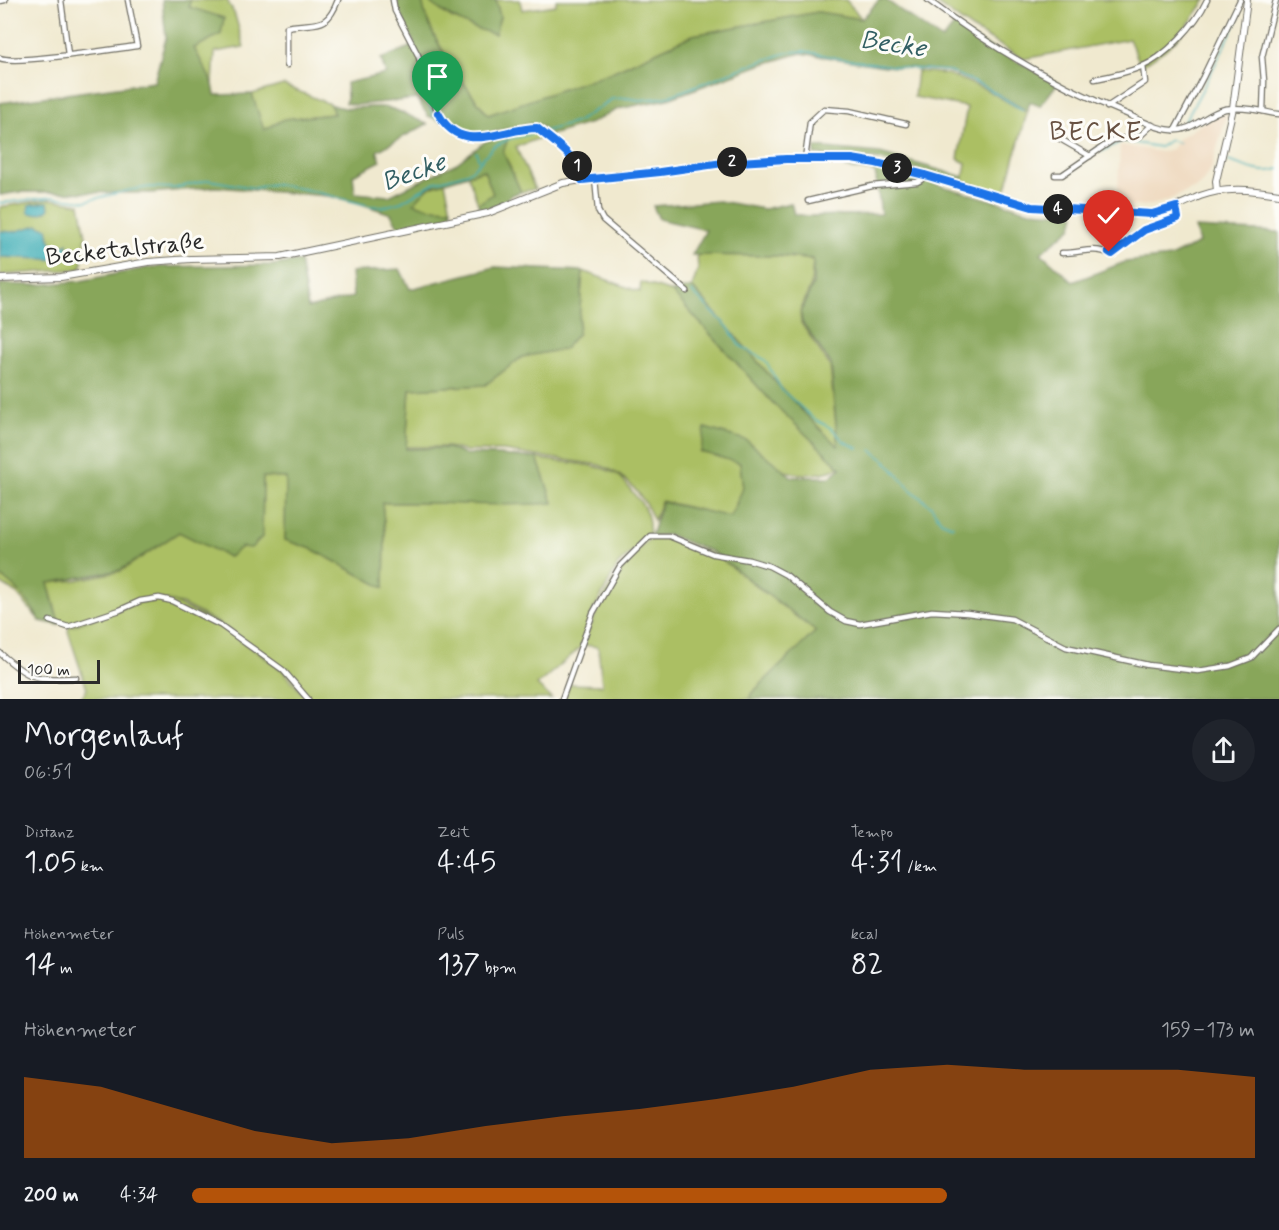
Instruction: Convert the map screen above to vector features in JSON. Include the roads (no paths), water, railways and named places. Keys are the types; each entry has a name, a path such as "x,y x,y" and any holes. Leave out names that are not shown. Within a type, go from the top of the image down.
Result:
{"main road":[{"path":"1217,191 1216,181 1233,108 1247,0"},
{"name":"Becketalstraße","path":"0,279 61,277 148,262 280,257 488,213 563,183 723,163 852,159 925,175 1032,207 1152,214 1176,207"},
{"path":"1176,207 1217,191 1236,189 1279,194"}],"street":[{"path":"0,0 5,0"},
{"path":"61,0 68,55"},
{"path":"0,58 6,61 137,46 128,0"},
{"path":"287,65 286,27 319,24 327,21 333,16 338,0"},
{"path":"393,0 395,11 418,55 442,119 458,133 478,138 527,128 539,129 573,159 582,180"},
{"path":"928,0 971,32 1047,75 1107,107 1165,130 1191,128 1211,114 1233,108 1279,114"},
{"path":"1095,78 1120,74 1143,66 1166,51 1208,0"},
{"path":"1175,130 1240,0"},
{"path":"1263,111 1262,57 1276,0"},
{"path":"1107,107 1146,82 1143,66"},
{"path":"805,159 810,122 824,109 849,111 906,124"},
{"path":"1055,175 1062,175 1113,140 1140,136 1152,124"},
{"path":"1055,136 1090,156"},
{"path":"808,201 872,186 917,182 925,175"},
{"path":"595,178 598,211 603,220 687,291"},
{"path":"1062,253 1077,253 1094,248 1112,254 1144,230 1178,218 1176,207"},
{"path":"562,699 593,614 620,566 650,536 669,536 713,554 769,566 786,575 830,612 846,621 860,624 932,611 1012,619 1066,647 1148,664 1198,671 1230,666 1251,658 1279,628"},
{"path":"50,621 68,627 140,601 159,598 172,601 220,625 290,675 308,699"},
{"path":"0,652 19,670 39,679 76,678"}],"water":[{"path":"48,202 49,209 45,212 36,214 28,212 29,205"},
{"path":"38,225 47,228 52,246 61,247 68,243 67,257 62,260 0,257 0,231 13,232"}],"waterway":[{"path":"1183,124 1239,17"},
{"name":"Becke","path":"545,131 577,122 612,99 640,100 667,97 750,65 789,52 805,51 907,68 949,71 985,87 1023,110"},
{"path":"420,79 434,117"},
{"name":"Becke","path":"0,203 52,197 86,201 130,190 150,187 175,188 209,180 255,188 272,184 383,207 401,202 435,182 467,173 493,147 509,139 540,132"},
{"name":"Becke","path":"1101,152 1122,141 1160,147 1170,140 1179,143"},
{"path":"476,152 479,160"},
{"path":"1228,161 1259,170 1279,169"},
{"path":"692,292 728,327 739,345 765,360 782,390 814,419 831,428 845,442 858,448"},
{"path":"871,450 886,461 910,489 931,506 941,521 953,526"}],"district":[{"name":"BECKE","path":"1096,132"}]}
